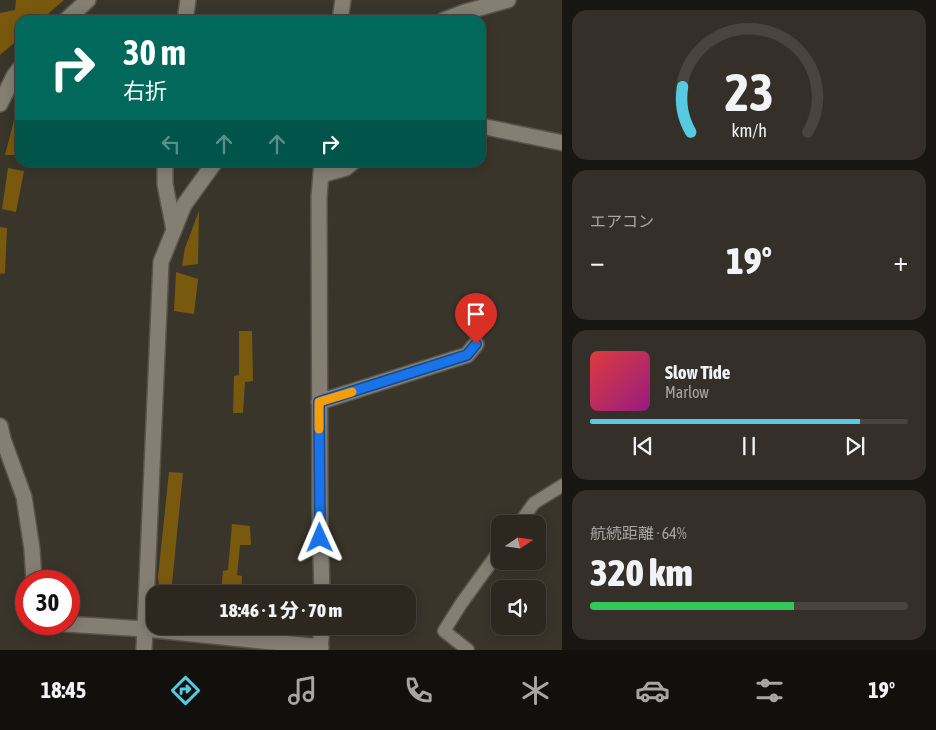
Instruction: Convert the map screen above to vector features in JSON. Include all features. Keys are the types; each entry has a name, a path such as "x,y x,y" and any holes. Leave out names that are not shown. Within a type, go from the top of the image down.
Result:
{"street":[{"path":"72,15 88,0"},
{"path":"186,15 188,0"},
{"path":"341,15 343,0"},
{"path":"457,15 508,0"},
{"path":"0,104 15,75"},
{"path":"486,127 562,143"},
{"path":"166,167 165,184 174,230"},
{"path":"144,650 161,262 184,205 211,167"},
{"path":"322,585 319,197 322,169 347,167"},
{"path":"319,402 467,355 476,344"},
{"path":"0,426 24,497 33,570"},
{"path":"80,625 145,629 320,648 321,635"}],"lane":[{"path":"525,515 534,503 562,485"},
{"path":"468,650 444,631 491,562"}],"shaded area":[{"path":"16,0 64,0 47,15 15,15 15,42 0,55 0,13 15,10"},
{"path":"15,116 15,155 5,155"},
{"path":"8,168 24,171 16,212 2,209"},
{"path":"199,211 198,264 182,266 185,248"},
{"path":"0,227 7,228 5,273 0,274"},
{"path":"176,272 198,279 194,314 174,311"},
{"path":"239,331 252,331 253,381 245,382 243,413 233,413 234,376 239,375"},
{"path":"169,472 183,473 172,585 159,585 158,577"},
{"path":"232,524 250,526 251,545 240,545 237,575 242,576 242,585 222,585 223,571 228,570"}],"slow traffic":[{"path":"319,429 319,402 352,392"}],"route":[{"path":"320,538 319,402 467,355 476,344"}]}
